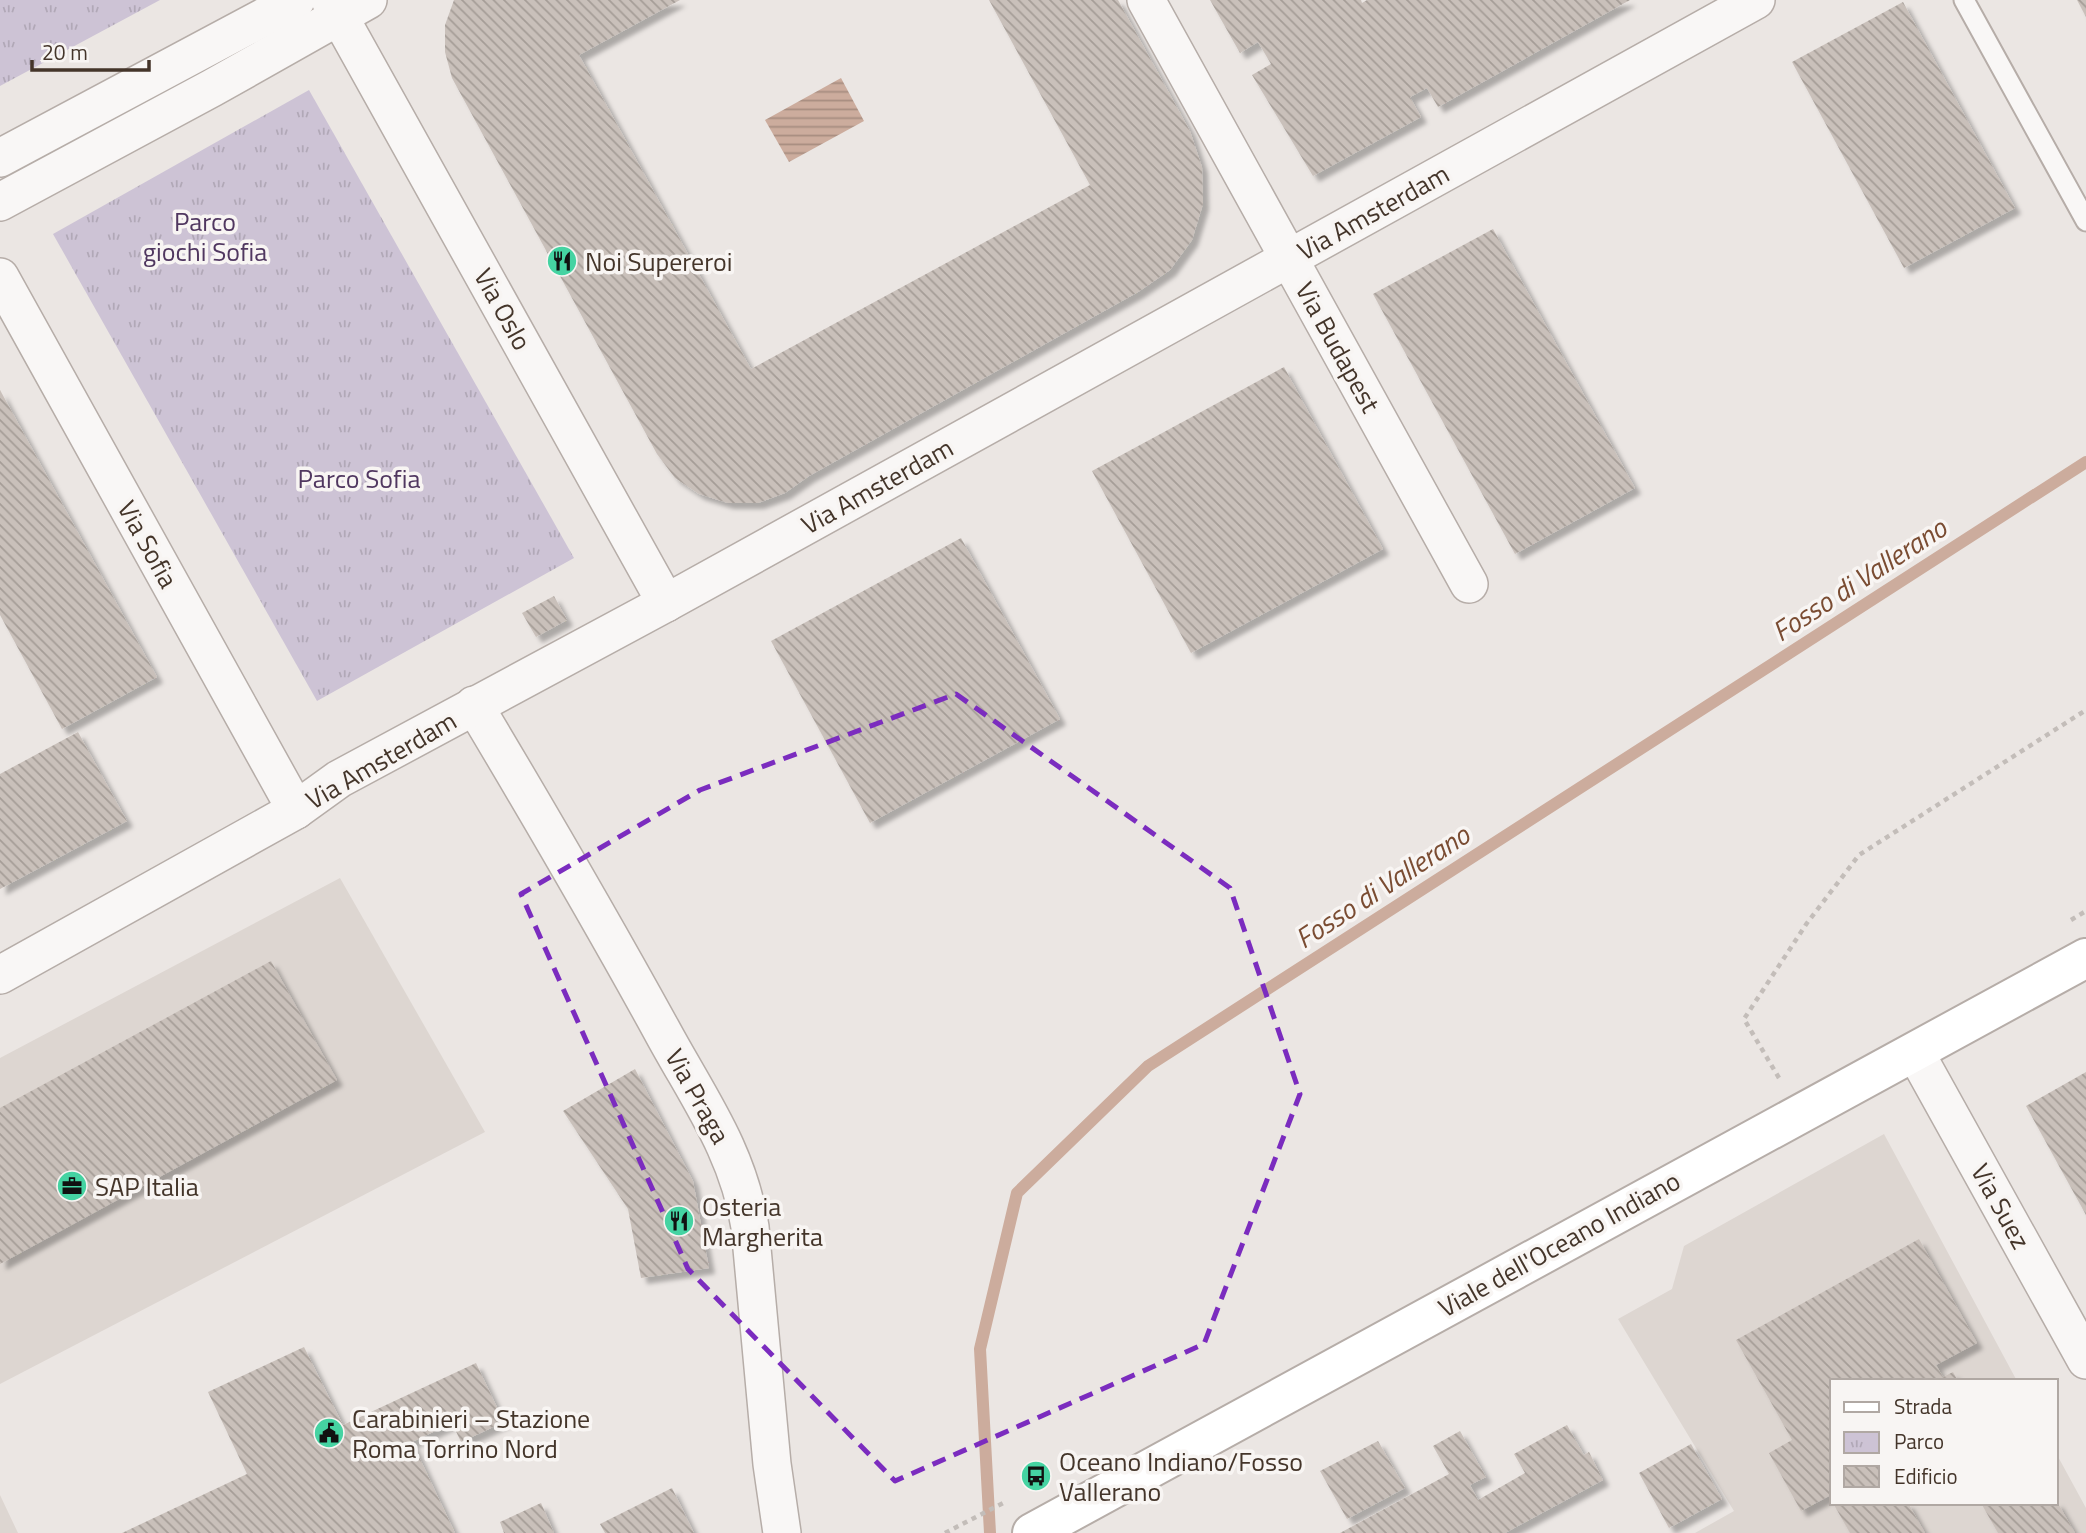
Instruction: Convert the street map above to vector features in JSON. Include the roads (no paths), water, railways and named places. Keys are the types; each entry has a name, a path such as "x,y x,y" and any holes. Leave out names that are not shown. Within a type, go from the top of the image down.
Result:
{"street":[{"path":"0,158 296,0"},
{"name":"Via Budapest","path":"1146,0 1469,584"},
{"name":"Via Amsterdam","path":"0,975 296,810 340,779 666,603 1756,0"},
{"path":"0,202 212,88 346,5"},
{"name":"Via Oslo","path":"346,5 666,603"},
{"name":"Via Sofia","path":"0,277 296,810"},
{"name":"Via Praga","path":"474,705 614,945 733,1161 744,1195 750,1227 772,1464 782,1533"},
{"name":"Viale dell'Oceano Indiano","path":"1043,1527 2086,958"},
{"name":"Via Suez","path":"1914,1052 2086,1360"}],"lane":[{"path":"1964,0 2086,221"}],"waterway":[{"name":"Fosso di Vallerano","path":"990,1533 980,1349 1017,1193 1148,1066 2086,462"}],"place":[{"name":"Noi Supereroi","path":"562,261"},
{"name":"SAP Italia","path":"72,1186"},
{"name":"Osteria Margherita","path":"679,1221"},
{"name":"Carabinieri – Stazione Roma Torrino Nord","path":"329,1433"},
{"name":"Oceano Indiano/Fosso Vallerano","path":"1036,1476"}],"park label":[{"name":"Parco giochi Sofia","path":"205,236"},
{"name":"Parco Sofia","path":"359,478"}]}
